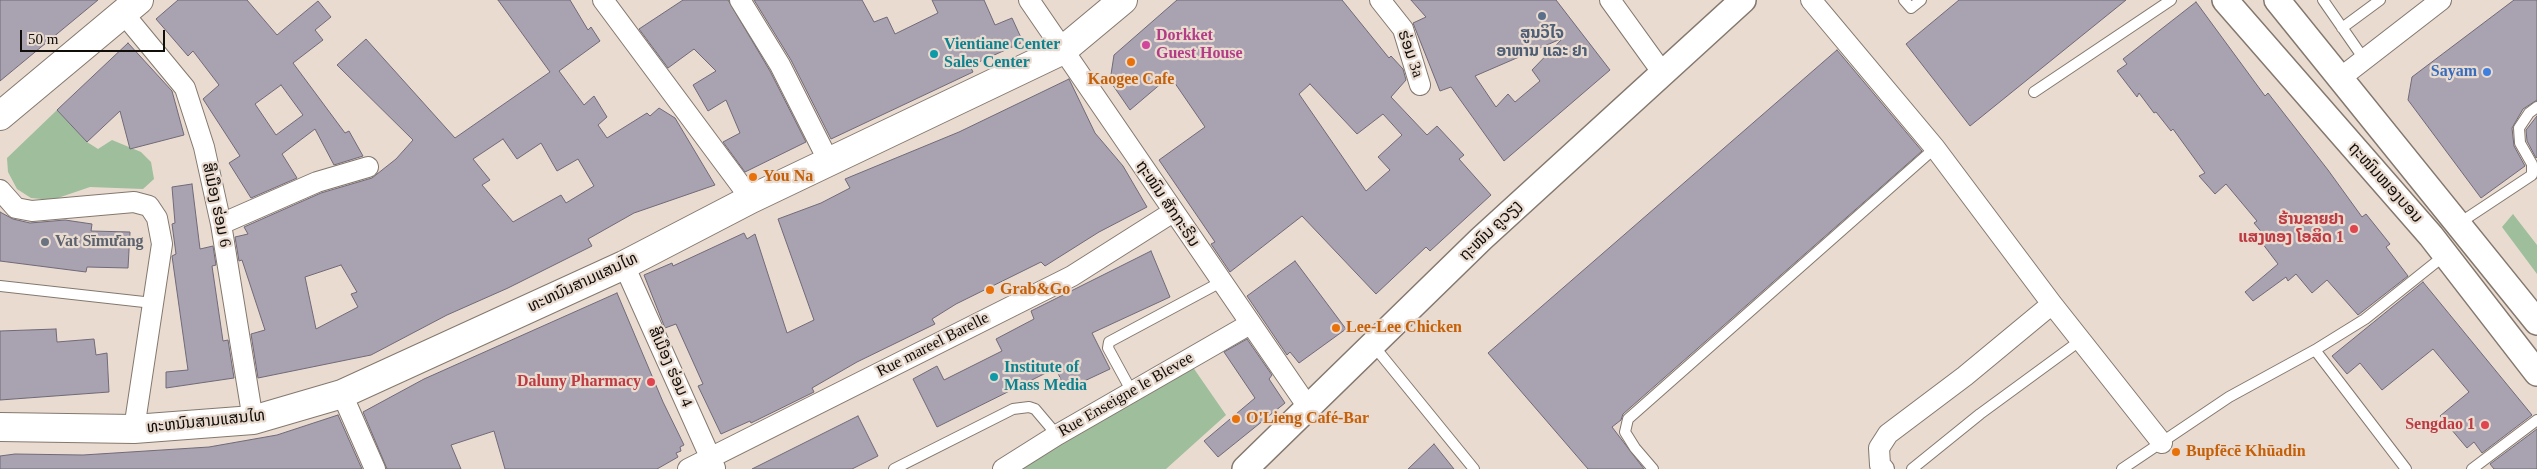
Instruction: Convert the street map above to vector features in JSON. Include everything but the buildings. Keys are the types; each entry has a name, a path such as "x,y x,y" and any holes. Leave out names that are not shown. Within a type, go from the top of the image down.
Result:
{"main road":[{"name":"ທະຫນົນສາມແສນໄທ","path":"0,427 134,430 253,420 342,394 624,265 751,199 1062,50 1123,0"},
{"path":"0,116 131,6"}],"street":[{"path":"604,0 751,199"},
{"path":"740,0 780,65 829,162"},
{"name":"ຖະໜົນ ສັກກະຣິນ","path":"1029,0 1172,212 1308,407"},
{"name":"ຮ່ອມ 3a","path":"1380,0 1403,29 1420,85"},
{"path":"1610,0 1662,72"},
{"name":"ຖະໜົນ ຄູວຽງ","path":"1245,469 1481,239 1742,0"},
{"path":"1811,0 1935,148 2052,304 2162,443"},
{"name":"ຖະໜົນໜອງບອນ","path":"2225,0 2431,236 2537,373"},
{"name":"ຖະໜົນໜອງບອນ","path":"2277,0 2537,322"},
{"path":"2339,79 2441,0"},
{"name":"ສີເມືອງ ຮ່ອມ 6","path":"131,6 185,88 204,147 221,224 253,420"},
{"path":"221,224 317,182 368,167"},
{"path":"1,194 16,208 32,210 134,202 149,206 157,218 162,244 134,430"},
{"name":"Rue mareel Barelle","path":"688,469 713,463 1072,276 1172,212"},
{"name":"ສີເມືອງ ຮ່ອມ 4","path":"624,265 713,463"},
{"path":"1884,469 1880,465 1879,448 1888,434 1965,376 2052,304"},
{"name":"Rue Enseigne le Blevee","path":"1004,469 1057,435 1250,324"},
{"path":"342,394 375,469"}],"lane":[{"path":"1904,0 1911,8 1921,0"},
{"path":"2034,92 2171,0"},
{"path":"2323,0 2364,59"},
{"path":"2342,28 2380,0"},
{"path":"2458,224 2532,175 2532,164 2520,143 2519,128 2529,113 2537,107"},
{"path":"1653,469 1635,448 1626,432 1628,418 1935,148"},
{"path":"2122,469 2229,397 2315,350 2365,319 2445,255"},
{"path":"1132,392 1108,348 1109,342 1221,282"},
{"path":"0,286 152,303"},
{"path":"1912,469 1980,414 2081,340"},
{"path":"1373,345 1474,469"},
{"path":"2315,350 2406,469"},
{"path":"894,469 1013,408 1029,407 1035,409 1057,435"},
{"path":"2472,469 2537,420"}],"green space":[{"path":"57,110 87,142 98,149 112,140 141,152 151,162 154,179 143,189 90,187 52,200 31,198 17,189 8,172 7,158"},
{"path":"2513,214 2537,245 2537,274 2502,227"},
{"path":"1190,363 1226,415 1166,469 1019,469"}],"place":[{"name":"ສູນວິໄຈ ອາຫານ ແລະ ຢາ","path":"1542,16"},
{"name":"Dorkket Guest House","path":"1146,45"},
{"name":"Vientiane Center Sales Center","path":"934,54"},
{"name":"Kaogee Cafe","path":"1131,62"},
{"name":"Sayam","path":"2487,72"},
{"name":"You Na","path":"753,177"},
{"name":"ຮ້ານຂາຍຢາ ແສງທອງ ໂອສິດ 1","path":"2354,229"},
{"name":"Vat Sīmư̄ang","path":"45,242"},
{"name":"Grab&Go","path":"990,290"},
{"name":"Lee-Lee Chicken","path":"1336,328"},
{"name":"Institute of Mass Media","path":"994,377"},
{"name":"Daluny Pharmacy","path":"651,382"},
{"name":"O'Lieng Café-Bar","path":"1236,419"},
{"name":"Sengdao 1","path":"2485,425"},
{"name":"Bupfēcē Khūadin","path":"2176,452"}]}
